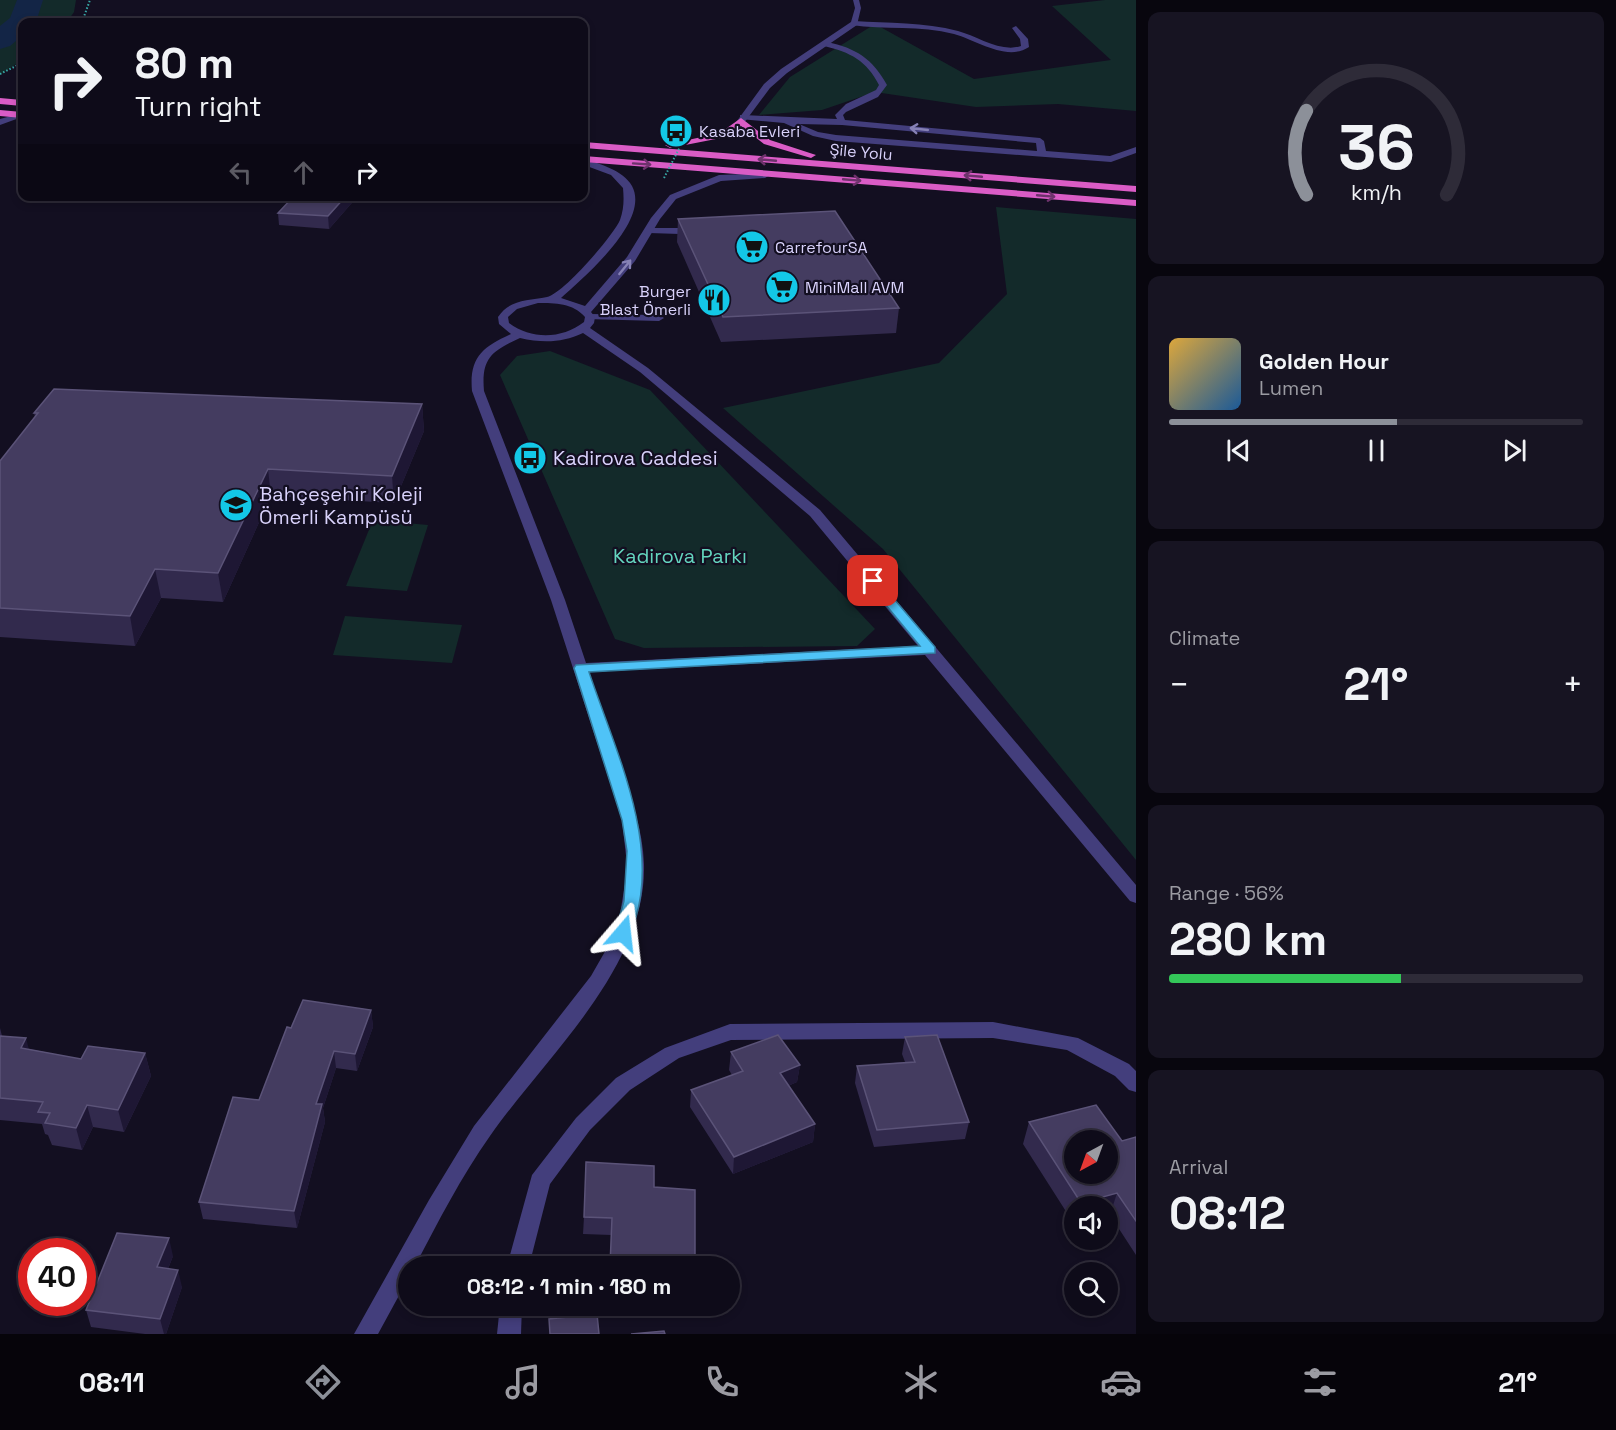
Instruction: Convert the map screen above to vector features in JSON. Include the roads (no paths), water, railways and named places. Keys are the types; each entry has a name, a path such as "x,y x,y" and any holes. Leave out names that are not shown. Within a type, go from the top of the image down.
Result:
{"highway":[{"path":"0,101 18,103"},
{"path":"0,113 18,115"},
{"path":"597,146 668,145 710,140 723,135 742,119 767,142 867,168"},
{"name":"Şile Yolu","path":"588,145 1136,189"},
{"name":"Şile Yolu","path":"588,160 1136,203"}],"street":[{"path":"742,119 767,86 784,71 827,44 854,23 858,8 856,0"},
{"path":"854,23 940,29 1007,50 1025,47 1024,39 1016,28"},
{"path":"827,44 849,49 865,57 883,85 876,94 843,110 839,115 842,122"},
{"path":"0,122 18,116"},
{"path":"742,119 842,122 1040,141 1042,155"},
{"path":"786,121 816,134 836,138 1111,159 1136,150"},
{"path":"552,300 594,262 626,222 630,209 628,187 614,173 588,162"},
{"path":"794,176 719,178 692,187 673,197 631,259 587,319 574,334 547,338 519,334 504,324 503,317 506,311 525,302 552,300 567,302 587,319 644,370 815,513 1136,897"},
{"path":"649,230 680,231"},
{"path":"587,319 659,318"},
{"path":"366,1334 477,1139 588,994 607,965 623,933 632,901 635,851 630,820 558,600 478,391 476,369 481,359 500,343 519,334"},
{"path":"581,668 930,650"},
{"path":"521,1256 540,1181 583,1124 622,1084 672,1053 730,1032 993,1030 1071,1042 1122,1070 1136,1084"},
{"path":"509,1334 510,1316"}],"waterway":[{"path":"23,18 30,0"},
{"path":"0,40 18,25"}],"place":[{"name":"Kasaba Evleri","path":"676,131"},
{"name":"CarrefourSA","path":"752,247"},
{"name":"MiniMall AVM","path":"782,287"},
{"name":"Burger Blast Ömerli","path":"714,300"},
{"name":"Kadirova Caddesi","path":"530,458"},
{"name":"Bahçeşehir Koleji Ömerli Kampüsü","path":"236,505"}],"park label":[{"name":"Kadirova Parkı","path":"680,556"}]}
